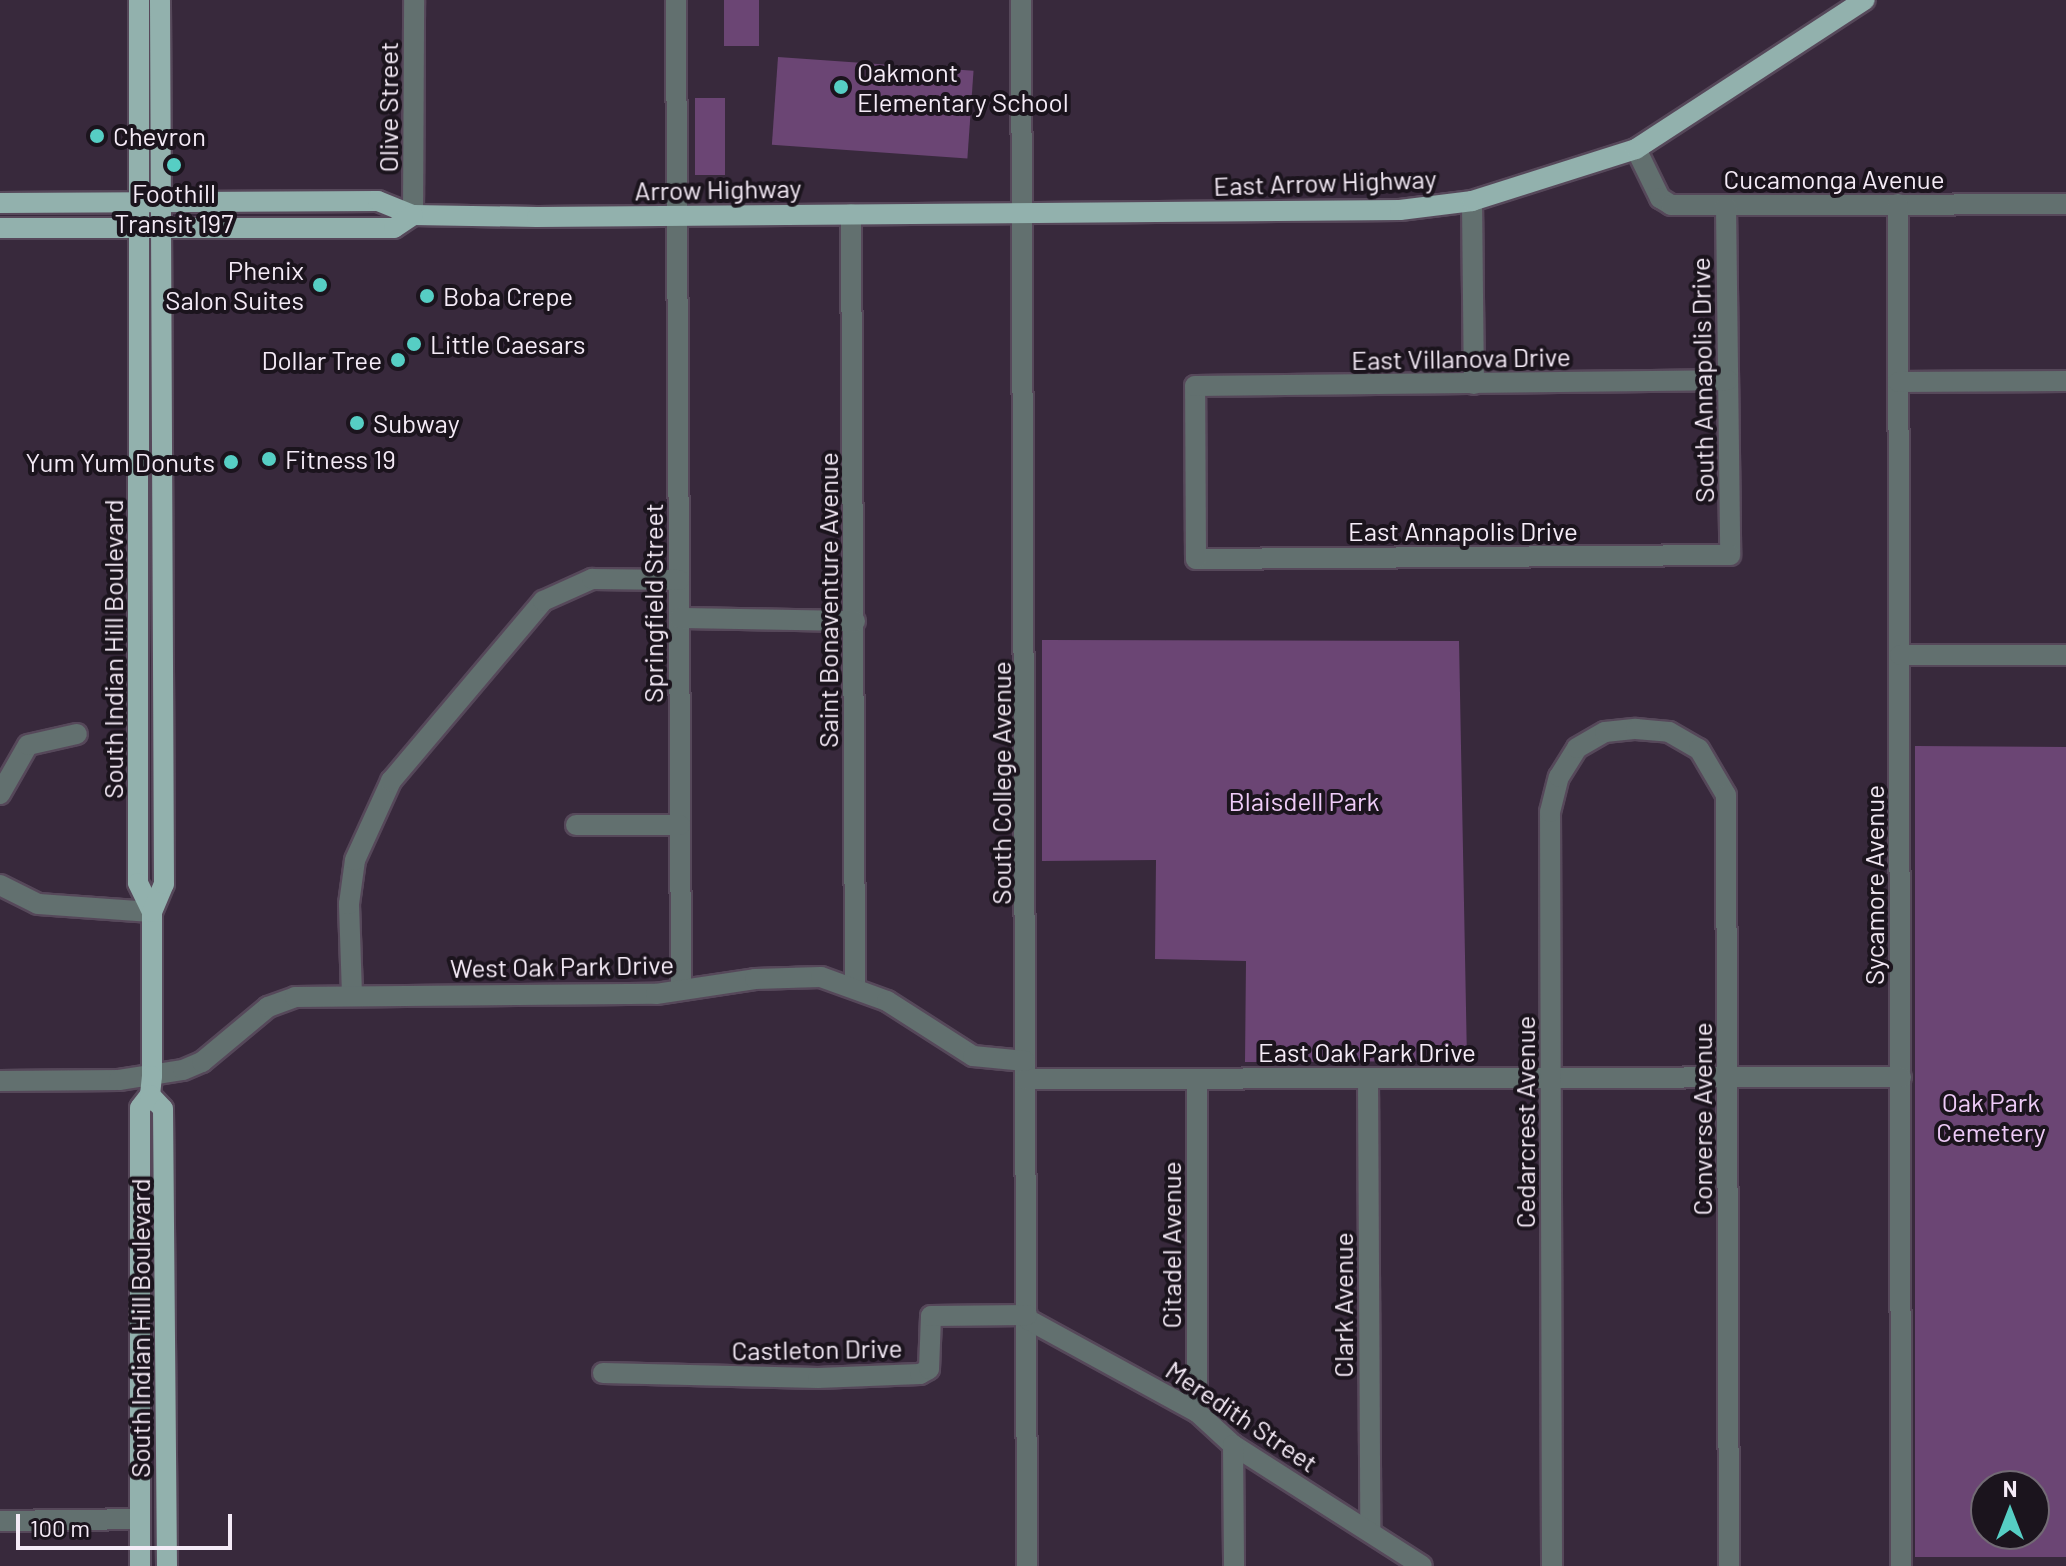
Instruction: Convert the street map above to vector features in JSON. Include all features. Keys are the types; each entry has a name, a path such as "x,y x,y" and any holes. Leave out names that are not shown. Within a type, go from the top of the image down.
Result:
{"main road":[{"name":"South Indian Hill Boulevard","path":"139,0 138,883 152,912"},
{"name":"South Indian Hill Boulevard","path":"140,1566 140,1108 151,1086 152,912 164,884 160,0"},
{"name":"East Arrow Highway","path":"1023,213 1327,212 1472,201 1636,149 1865,0"},
{"name":"Arrow Highway","path":"0,203 378,201 413,215 1023,213"},
{"name":"Arrow Highway","path":"0,228 394,228 413,215"},
{"name":"South Indian Hill Boulevard","path":"151,1086 163,1109 167,1566"}],"street":[{"name":"Olive Street","path":"413,215 414,0"},
{"name":"Springfield Street","path":"676,0 681,990"},
{"name":"South College Avenue","path":"1021,0 1027,1566"},
{"name":"Cucamonga Avenue","path":"1636,149 1660,198 1671,205 2066,204"},
{"path":"1472,201 1474,384"},
{"name":"Sycamore Avenue","path":"1898,204 1901,1566"},
{"name":"South Annapolis Drive","path":"1726,206 1730,555"},
{"name":"Saint Bonaventure Avenue","path":"851,214 855,986"},
{"name":"East Villanova Drive","path":"1196,559 1195,386 1728,380"},
{"path":"1898,382 2066,381"},
{"name":"East Annapolis Drive","path":"1196,559 1730,555"},
{"path":"352,995 349,904 355,860 391,781 543,601 592,579 679,580"},
{"path":"679,618 855,621"},
{"path":"1900,655 2066,655"},
{"name":"Cedarcrest Avenue","path":"1552,1566 1552,793 1577,748 1605,732 1636,729"},
{"name":"Converse Avenue","path":"1636,729 1669,732 1699,749 1726,795 1729,1566"},
{"path":"0,794 28,745 77,734"},
{"path":"576,825 680,825"},
{"path":"0,885 38,904 152,912"},
{"name":"West Oak Park Drive","path":"0,1081 151,1086 202,1062 268,1007 295,997 681,990 821,977 855,986 973,1056 1025,1070"},
{"name":"East Oak Park Drive","path":"1025,1070 1197,1079 1901,1077"},
{"name":"Clark Avenue","path":"1368,1078 1370,1531"},
{"name":"Citadel Avenue","path":"1197,1079 1197,1412"},
{"name":"Castleton Drive","path":"603,1373 818,1378 920,1374 929,1369 931,1316 1027,1317"},
{"name":"Meredith Street","path":"1027,1317 1197,1412 1233,1445 1422,1566"},
{"path":"1233,1445 1234,1566"},
{"path":"0,1521 140,1519"}],"green space":[{"path":"724,0 759,0 759,46 724,46"},
{"path":"778,57 974,71 967,158 772,145"},
{"path":"695,98 725,98 725,175 695,175"},
{"name":"Blaisdell Park","path":"1042,640 1459,641 1467,1061 1245,1062 1246,961 1155,959 1156,860 1042,861"},
{"name":"Oak Park Cemetery","path":"1915,746 2066,747 2066,1557 1915,1557"}],"place":[{"name":"Oakmont Elementary School","path":"841,87"},
{"name":"Chevron","path":"97,136"},
{"name":"Foothill Transit 197","path":"174,165"},
{"name":"Phenix Salon Suites","path":"320,285"},
{"name":"Boba Crepe","path":"427,296"},
{"name":"Little Caesars","path":"414,344"},
{"name":"Dollar Tree","path":"398,360"},
{"name":"Subway","path":"357,423"},
{"name":"Fitness 19","path":"269,459"},
{"name":"Yum Yum Donuts","path":"231,462"}]}
